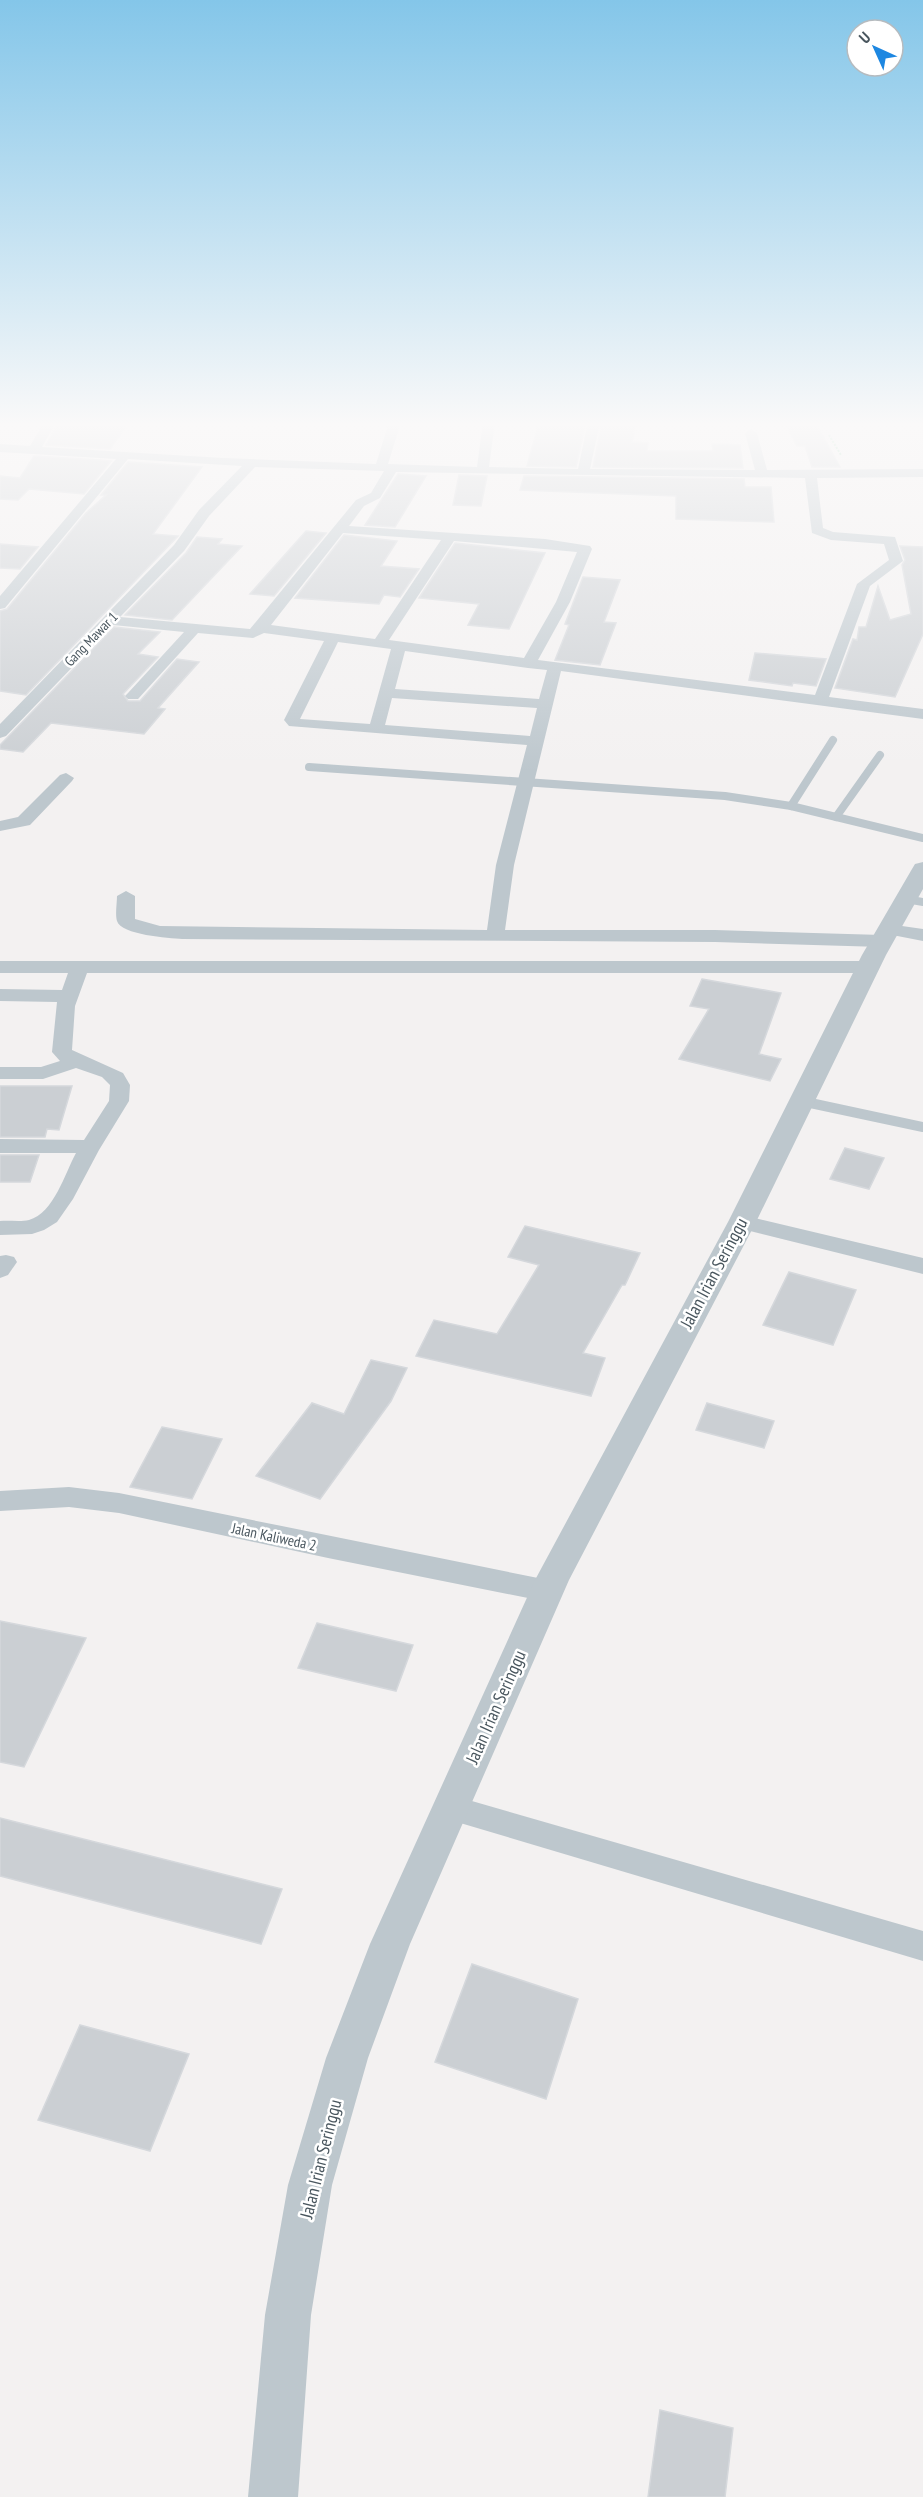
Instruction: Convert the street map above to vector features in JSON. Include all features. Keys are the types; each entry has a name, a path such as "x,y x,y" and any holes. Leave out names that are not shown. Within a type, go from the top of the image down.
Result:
{"street":[{"path":"0,605 55,539"},
{"name":"Gang Mawar 1","path":"0,733 186,539"},
{"path":"110,620 193,630 253,634 261,628 332,539"},
{"path":"379,644 448,539"},
{"path":"470,539 575,546 586,550 563,602 528,664"},
{"path":"821,699 864,584 896,561 890,540 868,539"},
{"path":"261,628 923,714"},
{"path":"133,696 193,630"},
{"path":"332,639 292,720 294,723 538,741"},
{"path":"376,730 399,647"},
{"path":"495,936 505,865 555,667"},
{"path":"386,693 547,704"},
{"path":"0,826 24,820 66,778"},
{"name":"Jalan Irian Seringgu","path":"273,2497 288,2315 310,2185 351,2048 390,1944 548,1591 649,1393 742,1222 800,1101 879,947 914,900 923,869"},
{"path":"126,896 126,921 134,927 182,934 714,936 879,947"},
{"path":"0,967 80,967 879,947 923,935"},
{"path":"0,1228 31,1227 47,1219 62,1200 90,1147 110,1119 121,1091 120,1083 112,1075 75,1062 62,1052 64,1006 80,967"},
{"path":"0,995 69,996"},
{"path":"0,1072 43,1073 75,1062"},
{"path":"0,1146 90,1147"},
{"path":"742,1222 923,1266"},
{"name":"Jalan Kaliweda 2","path":"0,1501 69,1497 119,1503 328,1548 548,1591"},
{"path":"451,1808 923,1946"}],"lane":[{"path":"791,806 833,740"},
{"path":"836,817 880,755"},
{"path":"309,767 725,796 791,806 923,838"},
{"path":"800,1101 923,1127"}],"building":[{"path":"65,539 176,539 26,695 0,691 0,611 7,609"},
{"path":"196,539 222,539 218,544 242,546 172,620 125,615 186,553"},
{"path":"299,539 321,539 274,596 250,594"},
{"path":"341,539 397,541 381,566 419,569 400,597 384,595 379,604 295,598"},
{"path":"455,543 545,553 509,629 468,625 479,604 419,598"},
{"path":"0,544 38,547 20,569 0,568"},
{"path":"900,546 923,547 923,634 895,697 835,688 853,639 857,640 859,627 866,627 878,586 890,620 911,614 902,565 905,560"},
{"path":"583,577 620,580 604,622 616,623 600,665 555,660 569,625 565,624"},
{"path":"114,627 160,632 138,654 158,657 123,694 128,701 140,701 177,659 199,662 158,708 165,709 144,734 51,723 23,752 0,749 0,745"},
{"path":"755,653 826,659 816,686 793,683 792,686 749,680"},
{"path":"702,979 781,993 759,1054 781,1059 770,1081 679,1059 709,1009 690,1006"},
{"path":"0,1086 72,1086 59,1130 47,1129 45,1137 0,1137"},
{"path":"845,1148 884,1158 869,1189 830,1179"},
{"path":"0,1155 39,1155 30,1182 0,1182"},
{"path":"525,1226 640,1253 625,1285 622,1285 583,1353 605,1358 591,1396 416,1356 434,1320 497,1334 539,1265 508,1257"},
{"path":"789,1272 856,1290 833,1345 763,1325"},
{"path":"371,1360 407,1368 391,1401 320,1499 256,1476 312,1403 344,1414"},
{"path":"707,1403 774,1421 764,1448 696,1430"},
{"path":"162,1427 222,1439 192,1499 130,1487"},
{"path":"0,1621 86,1638 24,1767 0,1762"},
{"path":"317,1623 413,1645 396,1691 298,1668"},
{"path":"0,1818 282,1889 261,1944 0,1876"},
{"path":"472,1964 578,1999 546,2099 435,2062"},
{"path":"80,2025 189,2054 150,2151 38,2120"},
{"path":"660,2410 733,2428 725,2497 648,2497"}]}
